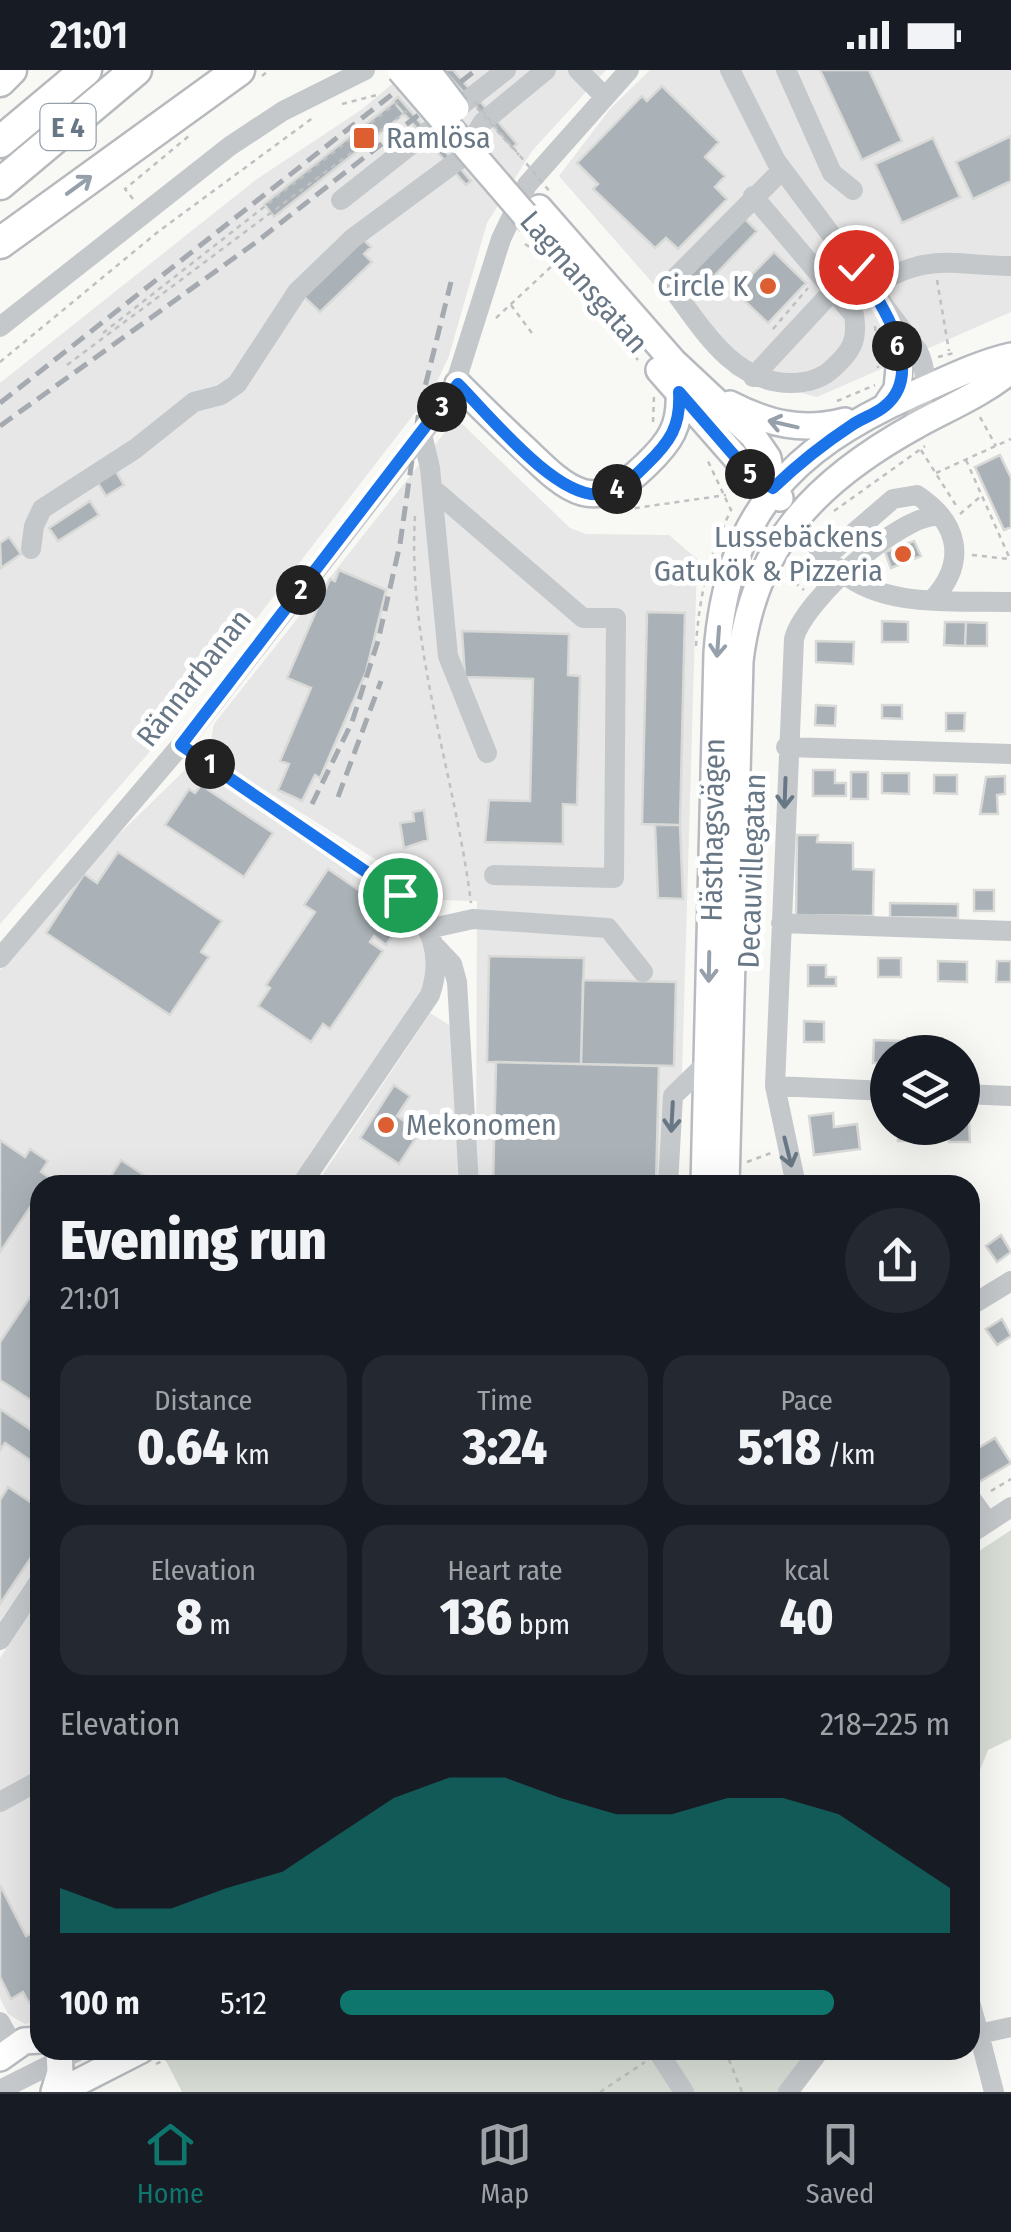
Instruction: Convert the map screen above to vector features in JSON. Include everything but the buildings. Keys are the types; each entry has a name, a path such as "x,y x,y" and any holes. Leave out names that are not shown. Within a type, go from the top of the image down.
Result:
{"highway":[{"path":"0,81 12,70"},
{"name":"E 4","path":"0,142 86,70"},
{"name":"E 4","path":"0,184 136,70"},
{"path":"0,243 247,76"}],"main road":[{"name":"Lagmansgatan","path":"426,70 679,391 752,476 773,488 794,519"},
{"name":"Lagmansgatan","path":"404,82 541,213"},
{"path":"794,519 805,478 912,371 1011,356"},
{"path":"794,519 841,472 916,438 962,400 1011,370"},
{"path":"458,384 564,487 592,494 623,486 668,444 679,416 679,391 790,426 819,428 876,411"},
{"name":"Hästhagsvägen","path":"704,1175 720,612 735,552 773,488 819,447 876,411"},
{"path":"747,617 773,488"},
{"name":"Hästhagsvägen","path":"726,1175 738,716 747,617 764,568 794,519"},
{"path":"57,2092 64,2060"},
{"path":"57,2092 121,2060"}],"street":[{"path":"0,327 258,126 365,70"},
{"path":"342,200 506,70"},
{"path":"31,550 34,526 42,509 135,449 194,402 221,395 237,384 310,279 353,238 460,159 483,122 546,70"},
{"path":"578,70 604,96"},
{"name":"Rännarbanan","path":"0,958 181,745 458,384 501,239 528,185 630,70"},
{"path":"730,70 782,170 888,315 912,371 916,438"},
{"path":"786,70 832,173 853,190"},
{"path":"753,196 836,288 854,315 858,336 848,354 828,373 808,381 753,377 713,342 669,284 753,196 782,170"},
{"path":"870,287 898,271 930,261 1011,266"},
{"path":"753,377 856,267"},
{"path":"912,371 962,400"},
{"path":"422,434 432,488 448,656 487,753"},
{"path":"432,488 583,618 616,618 614,878 494,875"},
{"name":"Decauvillegatan","path":"793,1175 776,1086 786,747 794,639 834,564 914,519 940,516 951,528 956,553"},
{"path":"794,519 834,564 886,594 1011,602"},
{"path":"934,599 951,572 956,553"},
{"path":"181,745 400,895 452,964 458,982 468,1175"},
{"path":"786,747 1011,754"},
{"path":"432,938 473,919 608,928 643,972"},
{"path":"780,923 1011,931"},
{"path":"308,1175 430,995 436,977 432,938"},
{"path":"668,1175 672,1096 707,1063"},
{"path":"776,1086 870,1090"},
{"path":"980,1095 1011,1096"},
{"path":"980,1300 1011,1281"},
{"path":"980,1532 1011,1507"},
{"path":"980,1510 988,1522"},
{"path":"0,1640 30,1595"},
{"path":"0,1802 30,1786"},
{"path":"0,2022 18,2047"},
{"path":"980,2034 1011,2027"},
{"path":"980,2038 994,2092"},
{"path":"0,2090 54,2060"},
{"path":"656,2060 684,2092"},
{"path":"788,2092 812,2060"}],"path":[{"path":"247,76 269,70"},
{"path":"104,333 404,82"},
{"path":"351,92 340,98 343,106 374,92 377,95"},
{"path":"519,155 469,97 541,213 554,264 642,364"},
{"path":"67,366 418,102"},
{"path":"392,109 370,126 376,134 406,112"},
{"path":"0,362 159,232 316,115"},
{"path":"159,232 125,189 197,130"},
{"path":"496,318 554,264"},
{"path":"510,304 534,336"},
{"path":"832,403 968,350"},
{"path":"652,429 679,391"},
{"path":"916,438 961,512 980,496"},
{"path":"936,473 1011,439"},
{"path":"696,655 699,602 712,548 731,510 701,448"},
{"path":"966,460 1010,559"},
{"path":"416,511 414,573 424,648 472,907"},
{"path":"956,553 1010,559"},
{"path":"786,575 817,601"},
{"path":"748,1162 786,1148"},
{"path":"980,1495 1011,1478"},
{"path":"600,2092 646,2060"},
{"path":"730,2060 742,2092"}],"shaded area":[{"path":"409,70 606,70 532,151 487,223 449,356 434,388 186,710 0,924 0,383 257,179 361,110"},
{"path":"650,70 1011,70 1011,312 817,397 733,375 559,176 610,109"},
{"path":"456,418 570,528 586,534 669,535 697,559 681,1109 675,1175 476,1175 477,901 440,900 224,764 210,745 214,724"},
{"path":"185,770 206,775 408,910 432,953 421,994 301,1175 30,1175 30,1577 0,1621 0,970 81,871"},
{"path":"430,1013 454,1028 461,1175 323,1175"},
{"path":"1011,1530 1011,1739 988,1750 980,1770 980,1550"},
{"path":"30,1613 30,2023 25,2024 8,2014 0,1998 0,1658"},
{"path":"166,2060 824,2060 800,2092 182,2092"}],"railway":[{"path":"0,403 423,70"},
{"path":"0,426 255,243 476,70"},
{"path":"312,804 352,722 378,641 400,544 419,411 451,282"},
{"path":"338,797 381,681"}],"place":[{"name":"Ramlösa","path":"364,138"},
{"name":"Circle K","path":"768,286"},
{"name":"Lussebäckens Gatukök & Pizzeria","path":"903,554"},
{"name":"Mekonomen","path":"386,1125"}],"route":[{"path":"400,895 181,745 458,384 564,487 582,494 602,494 623,486 668,444 679,416 679,392 752,476 773,488 819,447 885,407 896,389 900,358 888,315 856,267"}]}
